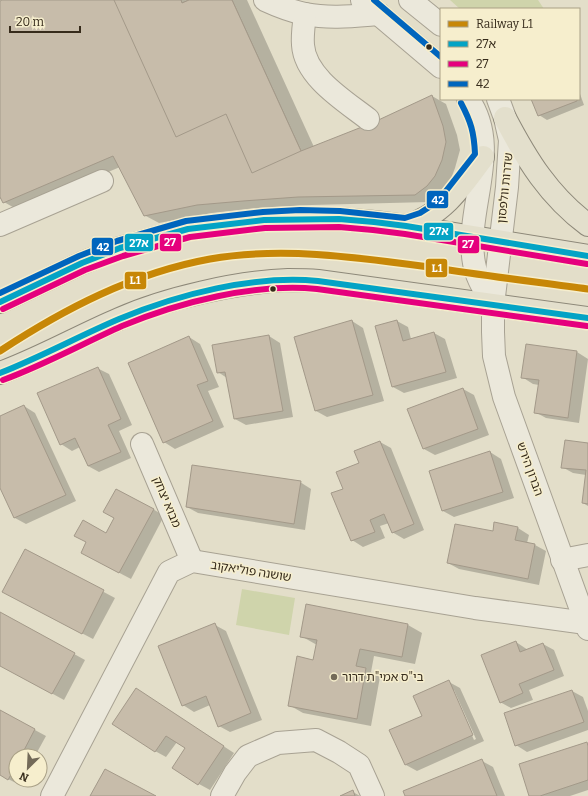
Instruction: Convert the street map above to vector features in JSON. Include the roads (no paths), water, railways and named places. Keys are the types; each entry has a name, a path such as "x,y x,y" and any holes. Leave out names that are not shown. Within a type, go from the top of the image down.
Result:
{"main road":[{"path":"502,109 528,158 544,182 556,197 588,225"},
{"path":"406,226 422,220 441,207 464,182 483,157"},
{"path":"0,302 82,262 120,248 188,229 264,220 300,218 339,219 406,226 588,256"},
{"path":"0,373 40,357 120,319 148,308 212,291 252,283 287,280 318,280 588,318"}],"street":[{"path":"264,0 305,14 338,18 379,14"},
{"path":"362,0 440,66"},
{"path":"410,0 440,24"},
{"path":"305,14 303,46 309,68 319,80 368,119"},
{"name":"שדרות וולפסון","path":"468,100 478,119 482,137 483,157 472,251 476,274 493,305"},
{"name":"שדרות וולפסון","path":"493,305 510,140 502,109"},
{"path":"0,225 102,181"},
{"name":"הברון הירש","path":"493,305 494,356 504,397 587,626"},
{"name":"מבוא יצחק","path":"142,444 192,561"},
{"path":"562,560 588,555"},
{"path":"52,796 169,572 192,561"},
{"name":"שושנה פוליאקוב","path":"192,561 587,626"},
{"path":"222,796 248,756 278,743 316,740 359,765 373,796"}],"rail line":[{"name":"L1","path":"0,351 74,307 127,283 181,265 238,255 295,253 351,257 588,289"}],"place":[{"name":"בי\"ס אמי\"ת דרור","path":"334,677"}]}
